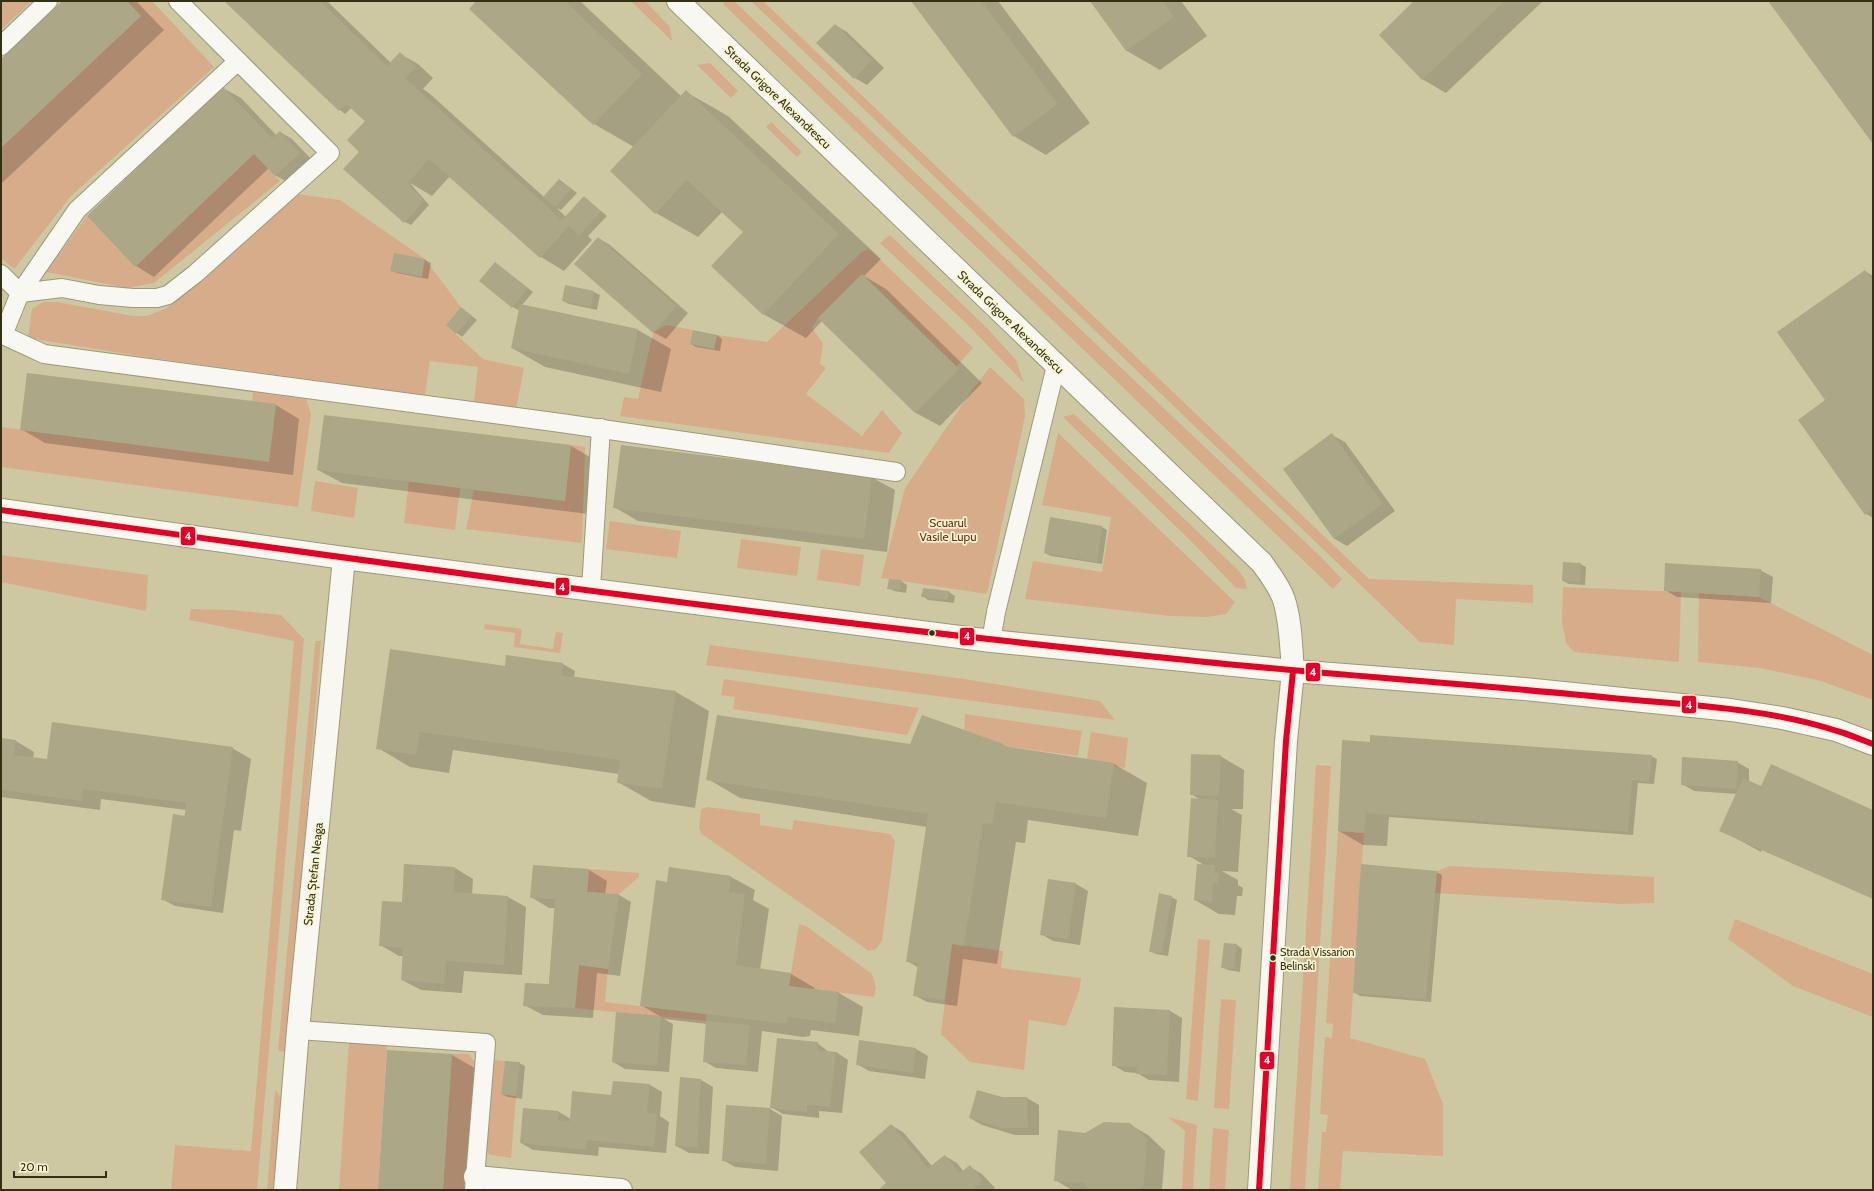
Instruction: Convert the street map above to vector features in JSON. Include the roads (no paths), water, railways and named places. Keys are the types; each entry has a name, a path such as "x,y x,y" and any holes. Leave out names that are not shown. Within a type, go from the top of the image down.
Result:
{"main road":[{"name":"Strada Grigore Alexandrescu","path":"678,1 1262,563 1279,589 1284,600 1293,671"},
{"path":"1,510 344,558 991,641 1293,671 1524,689 1731,710 1782,718 1836,730 1873,744"},
{"name":"Strada Ștefan Neaga","path":"285,1190 298,1030 344,558"},
{"path":"1259,1190 1286,740 1293,671"},
{"path":"475,1184 622,1190"}],"lane":[{"path":"1,46 48,1"},
{"path":"20,293 62,288 99,295 133,298 157,298 168,295 183,284 330,153 178,1"},
{"path":"238,60 77,210 20,293 2,338 44,354 601,428 896,472"},
{"path":"1,274 20,293"},
{"path":"991,641 998,604 1056,366"},
{"path":"591,589 601,428"},
{"path":"298,1030 486,1043 475,1184"}],"place":[{"name":"Strada Vissarion Belinski","path":"1273,958"}],"park label":[{"name":"Scuarul Vasile Lupu","path":"948,529"}]}
